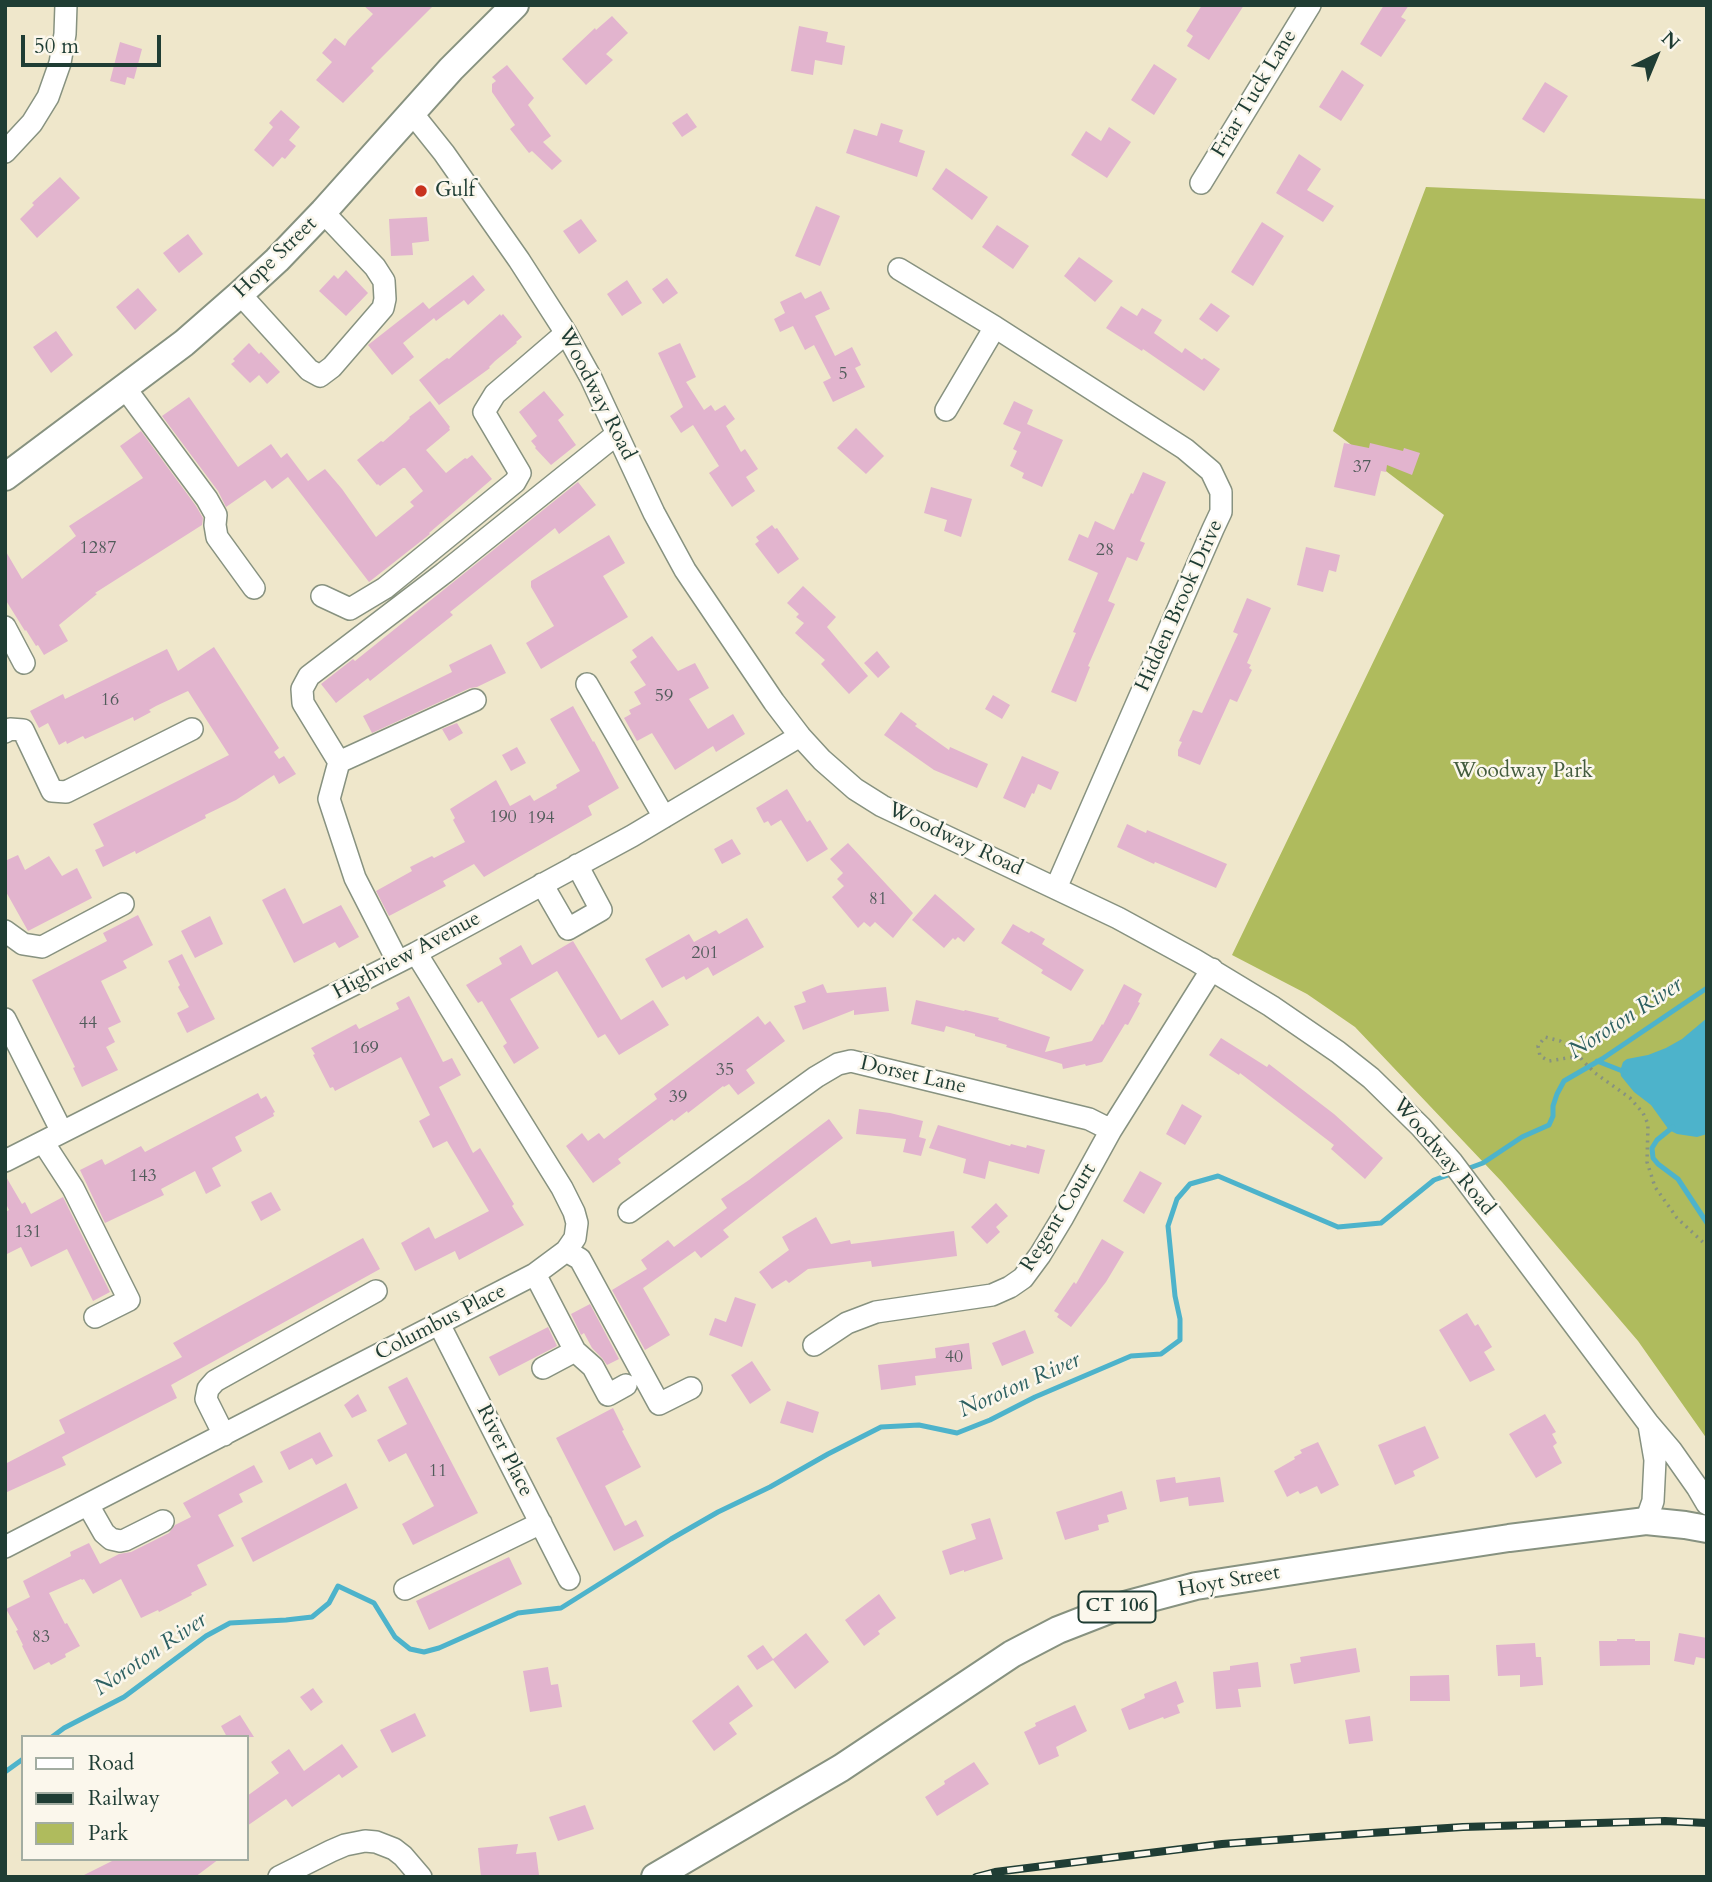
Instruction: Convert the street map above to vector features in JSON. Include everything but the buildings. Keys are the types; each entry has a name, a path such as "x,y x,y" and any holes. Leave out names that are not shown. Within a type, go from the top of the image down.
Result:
{"main road":[{"name":"Hope Street","path":"5,477 184,343 240,294 323,212 451,69 515,5"},
{"name":"Hoyt Street","path":"655,1877 841,1768 1012,1654 1058,1630 1098,1614 1148,1598 1220,1582 1495,1540 1646,1521 1707,1529"}],"street":[{"path":"5,152 32,123 48,97 60,63 66,5"},
{"name":"Friar Tuck Lane","path":"1200,183 1310,5"},
{"name":"Woodway Road","path":"412,113 444,153 519,260 566,333 591,379 654,513 685,570 774,702 822,760 869,798 1160,940 1283,1014 1363,1072 1399,1104 1452,1162 1671,1450 1707,1504"},
{"path":"240,294 309,370 320,376 332,367 383,309 384,281 375,267 323,212"},
{"name":"Hidden Brook Drive","path":"899,270 995,327 1185,449 1211,471 1222,492 1221,512 1056,888"},
{"path":"946,410 995,327"},
{"path":"322,596 350,609 385,588 515,482 520,473 484,412 495,394 566,333"},
{"path":"125,388 207,499 216,515 217,537 254,588"},
{"path":"617,434 444,573 309,676 302,689 303,703 339,762 328,799 355,878 562,1188 577,1223 575,1238 566,1251 580,1259 659,1404 691,1388"},
{"path":"5,627 24,663"},
{"path":"587,684 664,817"},
{"path":"339,762 475,699"},
{"path":"5,732 10,729 23,730 52,791 66,792 192,729"},
{"name":"Highview Avenue","path":"5,1161 407,958 664,817 800,736"},
{"path":"542,884 568,929 601,910 577,865"},
{"path":"5,931 23,944 42,947 123,904"},
{"name":"Regent Court","path":"814,1345 847,1323 876,1312 982,1296 1010,1287 1023,1278 1040,1255 1111,1130 1212,970"},
{"path":"5,1020 73,1188 129,1300 95,1317"},
{"name":"Dorset Lane","path":"629,1212 816,1077 838,1064 851,1061 1089,1119 1111,1130"},
{"name":"Columbus Place","path":"5,1547 536,1274 566,1251"},
{"path":"536,1274 575,1351 593,1367 608,1395 626,1385"},
{"path":"224,1434 206,1399 208,1389 215,1381 376,1291"},
{"name":"River Place","path":"439,1324 569,1578"},
{"path":"543,1368 575,1351"},
{"name":"Woodway Road","path":"1646,1521 1653,1501 1655,1460 1648,1423"},
{"path":"88,1505 104,1533 111,1539 120,1541 163,1521"},
{"path":"405,1589 541,1523"},
{"path":"279,1877 331,1851 365,1841 394,1849 421,1877"}],"path":[{"path":"1579,1056 1549,1061 1538,1053 1538,1046 1542,1039 1560,1041 1579,1056 1595,1073 1630,1098 1643,1113 1648,1124 1647,1161 1655,1187 1677,1218 1707,1246"}],"green space":[{"name":"Woodway Park","path":"1426,187 1707,199 1707,1439 1638,1341 1502,1182 1355,1027 1307,994 1232,955 1444,515 1333,431"}],"water":[{"path":"1707,1018 1707,1134 1697,1137 1677,1134 1669,1130 1651,1105 1634,1092 1620,1071 1627,1059 1666,1048 1682,1039"}],"waterway":[{"name":"Noroton River","path":"1464,1170 1483,1163 1522,1137 1549,1125 1557,1094 1564,1081 1602,1059 1707,988"},
{"path":"1597,1061 1625,1072"},
{"path":"1673,1127 1657,1140 1652,1148 1653,1158 1678,1179 1707,1223"},
{"name":"Noroton River","path":"55,1735 124,1697 206,1636 230,1623 312,1617 329,1603 338,1586 374,1603 395,1637 410,1649 424,1652 439,1648 518,1613 561,1608 718,1512 881,1427 919,1425 957,1433 1131,1356 1161,1354 1180,1340 1180,1319 1168,1226 1177,1199 1190,1184 1218,1176 1338,1227 1381,1223 1434,1180 1454,1173"},
{"name":"Noroton River","path":"5,1772 21,1760"}],"railway":[{"path":"976,1877 995,1872 1222,1844 1463,1827 1665,1821 1707,1823"}],"place":[{"name":"Gulf","path":"421,191"}]}
